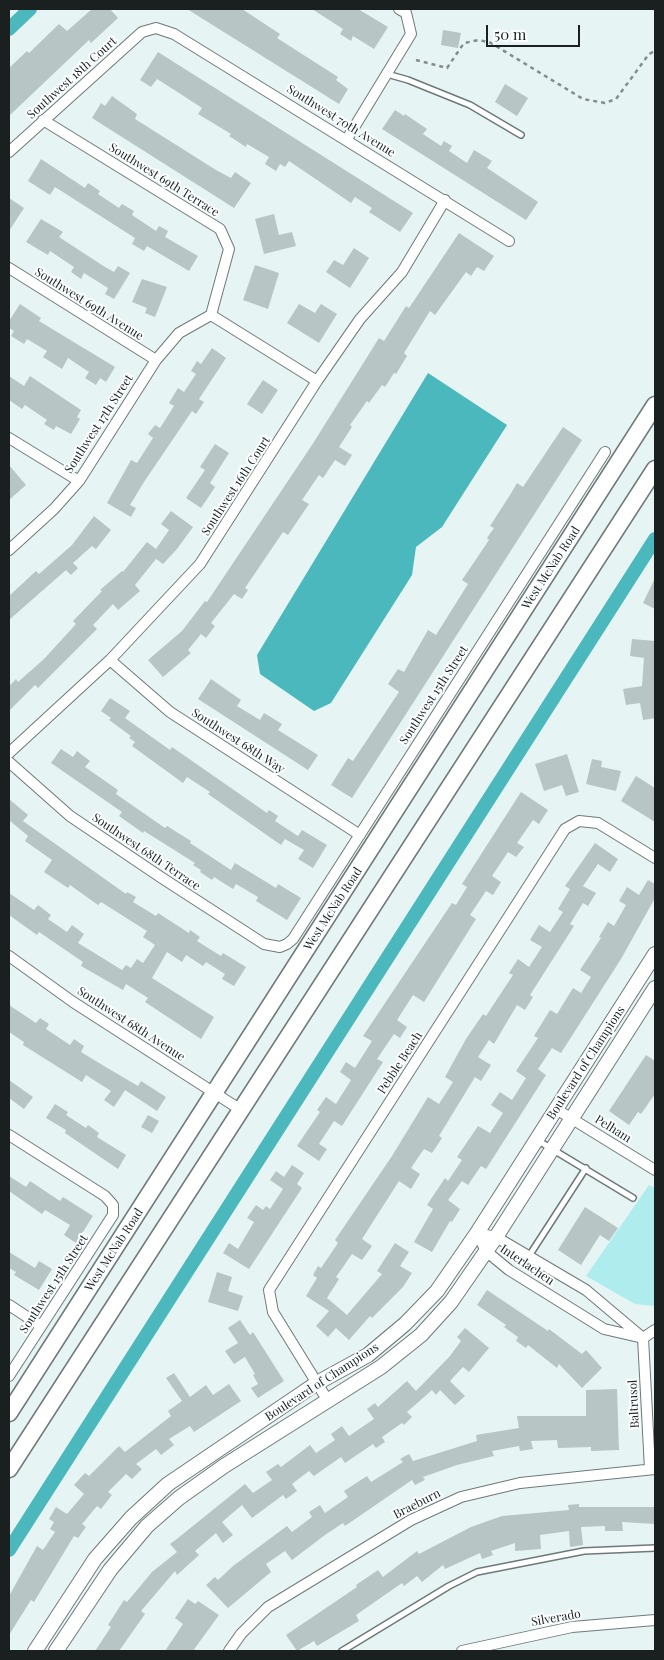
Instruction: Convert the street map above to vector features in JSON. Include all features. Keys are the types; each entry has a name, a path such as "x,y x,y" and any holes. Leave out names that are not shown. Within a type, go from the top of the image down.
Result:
{"main road":[{"name":"West McNab Road","path":"9,1412 216,1093 655,405"},
{"path":"9,1469 655,469"}],"street":[{"path":"347,139 411,34 402,11"},
{"name":"Southwest 18th Court","path":"9,152 142,32 156,28"},
{"name":"Southwest 70th Avenue","path":"156,28 174,34 347,139 509,241"},
{"name":"Southwest 69th Terrace","path":"43,120 220,229 229,249 211,315"},
{"name":"Southwest 16th Court","path":"9,752 110,660 200,564 317,381 360,319 402,272 445,200"},
{"name":"Southwest 69th Avenue","path":"9,268 156,360"},
{"path":"211,315 317,381"},
{"name":"Southwest 17th Street","path":"9,550 54,509 79,481 156,360 179,333 211,315"},
{"path":"9,438 79,481"},
{"name":"Southwest 15th Street","path":"280,947 293,939 605,452"},
{"name":"Southwest 68th Way","path":"110,660 170,712 360,835"},
{"name":"Southwest 68th Terrace","path":"9,762 70,816 264,944 280,947"},
{"name":"Pebble Beach","path":"328,1401 273,1312 269,1290 565,830 579,821 598,823 655,858"},
{"name":"Boulevard of Champions","path":"35,1651 95,1559 131,1518 168,1484 318,1383 368,1355 405,1324 437,1291 477,1233 655,954"},
{"name":"Southwest 68th Avenue","path":"9,956 73,1002 241,1110"},
{"name":"Boulevard of Champions","path":"56,1651 110,1570 146,1526 224,1466 381,1367 421,1335 451,1302 496,1237 655,988"},
{"name":"Pelham","path":"556,1109 655,1170"},
{"name":"Southwest 15th Street","path":"9,1135 105,1196 113,1205 113,1215 9,1376"},
{"name":"Interlachen","path":"477,1233 496,1237 586,1290 642,1338"},
{"name":"Interlachen","path":"477,1233 486,1251 509,1270 604,1329 642,1338"},
{"path":"9,1305 41,1326"},
{"path":"642,1338 655,1330"},
{"name":"Baltrusol","path":"642,1338 652,1469"},
{"name":"Braeburn","path":"229,1651 241,1634 268,1607 411,1520 461,1497 520,1483 652,1469"},
{"name":"Silverado","path":"462,1651 572,1627 655,1620"}],"lane":[{"path":"387,74 408,80 470,105 521,135"},
{"path":"537,1139 633,1198"},
{"path":"528,1257 586,1168"},
{"path":"342,1651 448,1586 477,1572 584,1551 655,1548"}],"path":[{"path":"416,60 448,68 464,43 479,40 498,46 583,98 605,102 616,99 649,54 655,51"}],"shaded area":[{"path":"428,373 507,425 442,527 416,547 412,575 331,703 314,711 260,674 257,655"},
{"path":"649,1185 655,1188 655,1306 635,1304 586,1276"}],"building":[{"path":"92,9 110,9 118,18 91,43 89,40 9,116 9,68 27,51 29,53 59,24 67,31"},
{"path":"187,9 242,9 280,34 277,38 338,77 336,80 348,89 339,104"},
{"path":"312,9 358,9 388,27 374,49 353,36 351,41 340,34 343,29"},
{"path":"443,30 461,33 458,48 441,45"},
{"path":"158,52 413,213 400,232 369,212 372,208 355,197 351,203 289,161 285,167 280,164 276,171 265,164 269,157 247,144 246,147 229,136 231,134 198,114 202,108 157,79 151,87 140,80"},
{"path":"505,84 528,98 517,116 495,102"},
{"path":"112,96 137,114 135,119 216,170 231,178 235,172 251,183 234,208 92,118 101,103 105,106"},
{"path":"395,110 404,116 405,114 427,129 423,134 441,146 444,141 452,146 449,151 467,163 474,150 492,161 487,168 538,202 526,220 382,129"},
{"path":"41,159 85,188 88,183 100,191 98,194 119,208 122,204 134,211 132,215 156,231 159,226 168,231 165,237 198,256 189,271 147,246 144,251 132,244 135,238 55,187 50,195 28,181"},
{"path":"9,198 24,208 9,231"},
{"path":"274,214 279,235 292,232 296,246 264,254 255,219"},
{"path":"41,219 63,232 59,237 105,267 114,272 118,266 130,273 114,299 105,294 108,288 84,273 81,279 71,272 74,267 50,251 48,255 26,242"},
{"path":"459,233 494,256 484,271 477,267 471,276 466,272 435,315 430,311 404,353 407,356 396,374 394,373 385,387 382,385 369,403 367,401 350,425 352,427 339,447 352,455 345,466 335,460 323,478 319,475 302,500 309,504 288,535 283,532 245,588 248,590 242,599 234,594 211,623 215,626 206,638 201,634 188,650 191,653 163,677 148,660 182,631 205,601 207,602 312,445 379,338 384,341 406,306 409,308"},
{"path":"354,248 369,258 350,288 326,272 334,260 343,265"},
{"path":"255,265 279,273 268,309 243,300"},
{"path":"142,279 167,287 155,317 145,313 147,308 132,302"},
{"path":"20,304 41,318 39,321 115,367 106,382 100,378 96,385 85,378 89,372 68,358 62,369 43,357 47,351 27,339 24,344 11,336 14,331 9,328 9,321"},
{"path":"299,304 315,313 321,304 337,314 319,343 287,323"},
{"path":"212,348 226,358 199,399 204,402 196,414 192,411 130,505 136,508 131,517 107,503 131,460 137,463 153,438 148,434 155,425 160,428 174,406 169,403 178,388 184,392 196,374 191,371 197,361 201,364"},
{"path":"9,376 24,386 30,376 81,410 77,417 80,419 71,434 56,426 54,430 44,424 47,420 25,405 22,409 9,400"},
{"path":"263,380 278,390 262,414 247,404"},
{"path":"563,427 582,440 352,798 331,785 348,758 353,761 399,692 388,684 398,669 404,672 428,630 436,635 468,584 462,580 489,540 487,538 494,528 490,526 517,483 523,487"},
{"path":"215,444 229,453 210,483 215,487 201,508 186,498 205,470 200,467"},
{"path":"9,465 26,485 9,500"},
{"path":"171,511 193,527 177,549 163,564 156,559 135,585 140,591 118,610 113,604 93,625 97,629 38,688 35,685 9,711 9,686 16,679 18,682 44,659 76,624 73,621 102,591 100,590 123,572 147,542 156,549 169,530 161,524"},
{"path":"94,516 111,530 96,549 92,546 73,563 78,568 71,575 66,570 9,620 9,596 36,571 39,574 72,545"},
{"path":"655,578 655,609 643,603"},
{"path":"632,639 655,641 655,718 643,720 640,703 626,705 623,689 642,686 644,658 630,656"},
{"path":"211,679 241,700 237,706 260,720 264,713 282,724 278,730 318,755 308,770 198,699"},
{"path":"110,698 130,711 125,718 170,750 172,747 267,813 269,810 278,816 275,821 298,836 302,830 327,845 313,868 298,859 304,850 285,839 281,845 208,794 210,792 187,777 183,783 132,746 135,742 129,738 131,736 109,720 111,718 101,711"},
{"path":"61,749 73,757 77,751 90,761 85,767 118,790 116,794 165,828 167,826 191,841 190,843 231,870 235,863 276,888 278,884 301,898 287,920 256,901 258,897 236,884 233,889 214,877 212,880 193,865 195,863 144,831 143,833 119,816 122,812 51,763"},
{"path":"567,754 579,792 566,796 562,785 544,791 535,764"},
{"path":"592,759 602,761 601,767 621,771 616,791 586,784"},
{"path":"636,776 655,788 655,822 621,801"},
{"path":"521,792 548,810 539,824 533,820 517,843 524,847 516,857 508,852 492,876 501,882 493,895 486,891 470,915 476,919 424,1002 413,995 397,1020 407,1027 400,1038 394,1034 377,1059 383,1062 342,1126 334,1121 319,1144 327,1149 319,1161 297,1146 320,1112 317,1110 326,1097 336,1104 351,1080 340,1072 346,1062 355,1068 372,1041 363,1036 452,903 456,905 467,887 462,884"},
{"path":"9,799 28,815 23,821 126,894 127,892 136,897 133,902 156,916 158,913 189,933 190,930 200,937 197,941 221,956 223,953 246,967 234,986 222,979 225,974 206,962 203,966 186,955 182,962 167,952 152,978 214,1017 201,1039 145,1002 148,998 126,984 123,990 81,966 83,962 39,932 37,935 9,915 9,893 34,910 38,905 51,915 48,919 67,932 72,925 84,934 78,943 122,970 126,965 131,968 137,959 143,963 155,945 143,937 147,931 101,902 98,905 70,885 68,888 44,872 52,860 25,841 28,836 9,820"},
{"path":"595,843 618,859 610,872 598,864 583,886 596,893 588,906 583,903 570,924 574,926 530,995 533,997 525,1010 517,1005 494,1044 489,1040 478,1057 491,1065 481,1081 475,1077 439,1136 442,1138 432,1153 424,1149 411,1168 420,1174 411,1189 399,1181 362,1239 372,1246 362,1260 352,1254 336,1277 339,1279 327,1298 347,1315 382,1274 377,1271 395,1243 409,1252 400,1266 412,1273 403,1287 372,1318 370,1316 349,1340 336,1328 328,1337 316,1326 329,1311 306,1296 317,1278 313,1275 318,1266 321,1268 338,1243 335,1240 392,1156 428,1097 439,1104 453,1082 445,1077 466,1039 483,1014 486,1016 513,975 509,973 518,959 529,967 542,947 530,940 539,925 550,932 563,912 558,909 570,889 565,886"},
{"path":"648,880 655,884 655,898 621,959 561,1053 552,1048 538,1069 546,1075 486,1169 481,1166 468,1185 462,1181 448,1200 460,1209 452,1222 450,1221 432,1252 414,1242 433,1209 427,1205 445,1178 448,1181 462,1160 457,1157 478,1126 490,1133 503,1113 491,1105 500,1092 512,1100 526,1078 516,1071 538,1038 534,1036 550,1010 557,1014 573,988 581,993 591,977 580,970 601,938 599,937 608,922 614,926 626,905 619,901 627,887 639,895"},
{"path":"9,1005 36,1023 40,1018 49,1024 46,1029 70,1045 74,1039 84,1046 81,1052 138,1086 141,1081 166,1097 157,1111 125,1090 114,1107 104,1100 111,1091 86,1075 82,1082 23,1045 24,1042 9,1032"},
{"path":"646,1055 655,1061 655,1094 641,1114 638,1112 629,1125 609,1111"},
{"path":"9,1080 33,1097 24,1109 9,1098"},
{"path":"55,1104 68,1112 66,1115 86,1128 88,1125 99,1133 97,1137 126,1155 118,1169 65,1133 66,1130 46,1118"},
{"path":"148,1115 159,1121 152,1133 141,1127"},
{"path":"292,1165 304,1173 297,1184 302,1188 249,1269 223,1253 229,1243 238,1249 254,1222 247,1218 256,1205 263,1210 266,1206 270,1209 283,1189 270,1180 276,1171 284,1177"},
{"path":"9,1176 26,1187 30,1181 60,1201 63,1197 93,1216 76,1243 64,1235 70,1225 45,1210 42,1214 9,1191"},
{"path":"585,1207 618,1228 609,1241 600,1235 581,1265 558,1250"},
{"path":"9,1252 35,1268 39,1261 52,1269 39,1290 14,1275 16,1272 9,1268"},
{"path":"217,1272 232,1277 228,1291 243,1296 238,1311 208,1302"},
{"path":"487,1290 548,1331 549,1329 582,1354 586,1350 602,1368 582,1388 559,1364 557,1368 528,1345 526,1348 516,1341 518,1337 504,1327 506,1325 477,1305"},
{"path":"240,1320 250,1335 253,1332 284,1381 258,1398 251,1388 258,1384 253,1375 255,1374 245,1357 234,1364 225,1351 238,1343 228,1328"},
{"path":"465,1328 489,1348 469,1372 463,1367 450,1381 465,1396 455,1405 440,1390 436,1395 432,1390 407,1412 412,1417 404,1425 402,1423 382,1437 385,1442 376,1448 373,1444 345,1463 341,1457 314,1476 309,1471 292,1484 297,1491 286,1499 283,1495 252,1518 242,1505 222,1522 233,1535 223,1543 216,1533 195,1551 199,1555 177,1575 175,1571 141,1611 145,1614 119,1651 95,1651 111,1627 108,1625 124,1600 127,1602 152,1572 177,1552 170,1544 245,1484 253,1493 272,1480 266,1472 278,1464 281,1467 310,1445 316,1453 335,1440 331,1434 342,1426 349,1436 374,1419 367,1409 375,1403 378,1407 407,1381 416,1391 450,1356 461,1341 457,1337"},
{"path":"174,1373 190,1397 206,1385 213,1395 229,1384 241,1401 194,1432 190,1426 169,1439 174,1445 161,1455 156,1449 136,1464 142,1469 132,1479 126,1474 108,1492 112,1495 101,1509 97,1506 82,1524 86,1527 78,1538 74,1536 34,1602 31,1600 9,1635 9,1596 37,1546 43,1550 55,1532 50,1529 54,1522 49,1519 56,1507 67,1514 84,1494 74,1485 85,1473 89,1476 119,1446 125,1452 171,1416 168,1411 182,1401 166,1378"},
{"path":"617,1389 619,1450 591,1451 591,1447 558,1448 557,1440 531,1441 533,1449 520,1451 519,1446 492,1451 494,1456 457,1465 423,1477 425,1480 415,1485 412,1480 345,1526 343,1523 325,1535 292,1560 285,1551 266,1564 271,1572 228,1608 206,1585 215,1577 218,1580 233,1566 287,1526 292,1532 312,1517 309,1512 320,1505 325,1513 348,1497 344,1491 367,1476 371,1482 403,1462 400,1459 409,1454 413,1461 477,1441 476,1435 519,1428 517,1416 586,1416 586,1390"},
{"path":"579,1504 579,1507 655,1507 655,1524 622,1522 623,1531 605,1531 605,1526 581,1527 583,1545 570,1547 569,1531 540,1535 541,1549 515,1551 515,1543 491,1551 493,1555 482,1559 480,1553 445,1569 443,1565 422,1582 417,1576 404,1586 402,1583 356,1615 359,1621 317,1646 314,1641 297,1651 286,1635 357,1587 356,1585 378,1570 383,1577 417,1551 419,1554 471,1527 502,1516 569,1510 568,1505"},
{"path":"188,1599 195,1604 198,1601 219,1615 193,1651 165,1651 183,1624 175,1618"}],"waterway":[{"path":"9,29 30,9"},
{"path":"9,1550 655,539"}]}
